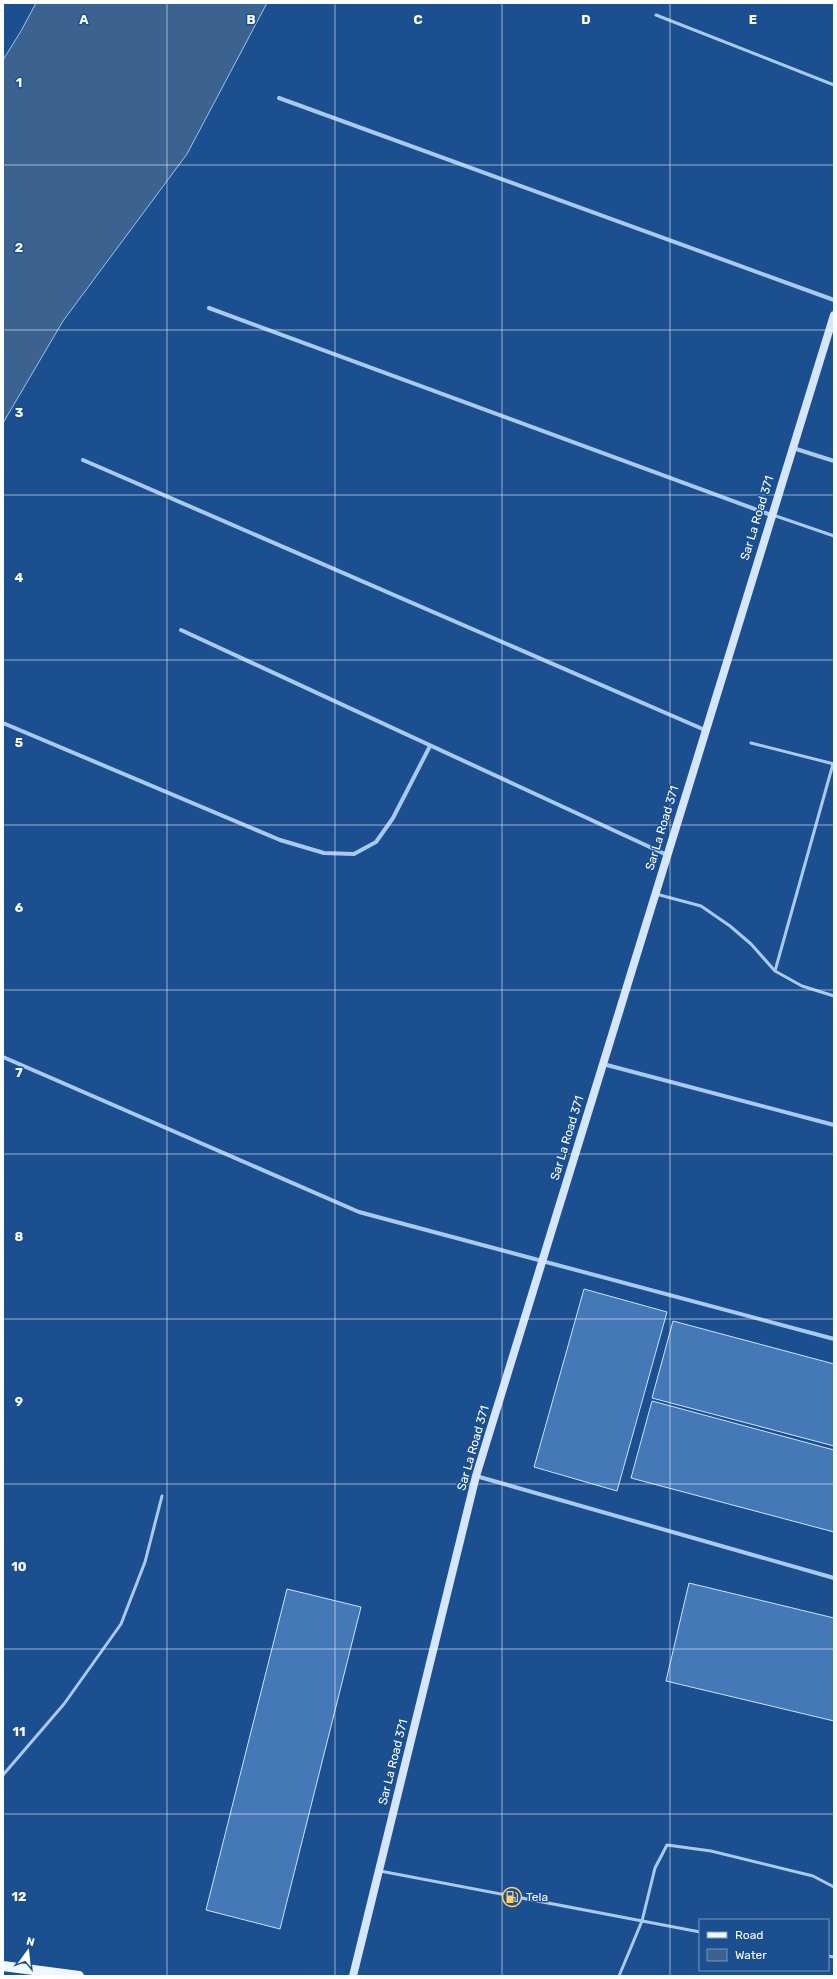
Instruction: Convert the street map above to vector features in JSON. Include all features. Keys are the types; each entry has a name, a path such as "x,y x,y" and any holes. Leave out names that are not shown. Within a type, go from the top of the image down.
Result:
{"main road":[{"path":"3,1966 80,1976"}],"street":[{"path":"279,98 834,300"},
{"path":"208,308 771,515"},
{"name":"Sar La Road 371","path":"353,1976 476,1476 771,515 834,315"},
{"path":"792,447 834,461"},
{"path":"83,460 705,730"},
{"path":"181,630 667,855"},
{"path":"3,723 280,840 324,853 354,854 376,842 393,818 430,746"},
{"path":"3,1057 359,1212 834,1339"},
{"path":"603,1064 834,1125"},
{"path":"476,1476 834,1578"}],"lane":[{"path":"656,15 834,85"},
{"path":"771,515 834,536"},
{"path":"751,743 834,764 775,971"},
{"path":"655,894 702,906 730,926 751,944 775,971 802,986 834,996"},
{"path":"3,1774 64,1704 121,1624 145,1562 162,1496"},
{"path":"619,1976 642,1921 655,1868 667,1845 711,1850 812,1876 834,1887"},
{"path":"379,1871 699,1932"}],"water":[{"path":"36,3 267,3 187,154 63,321 3,423 3,60"}],"building":[{"path":"584,1289 667,1312 617,1491 534,1467"},
{"path":"673,1321 834,1364 834,1446 652,1398"},
{"path":"652,1401 834,1450 834,1532 631,1478"},
{"path":"689,1583 834,1618 834,1721 666,1681"},
{"path":"287,1589 361,1607 280,1929 206,1910"}],"place":[{"name":"Tela","path":"512,1897"}]}
